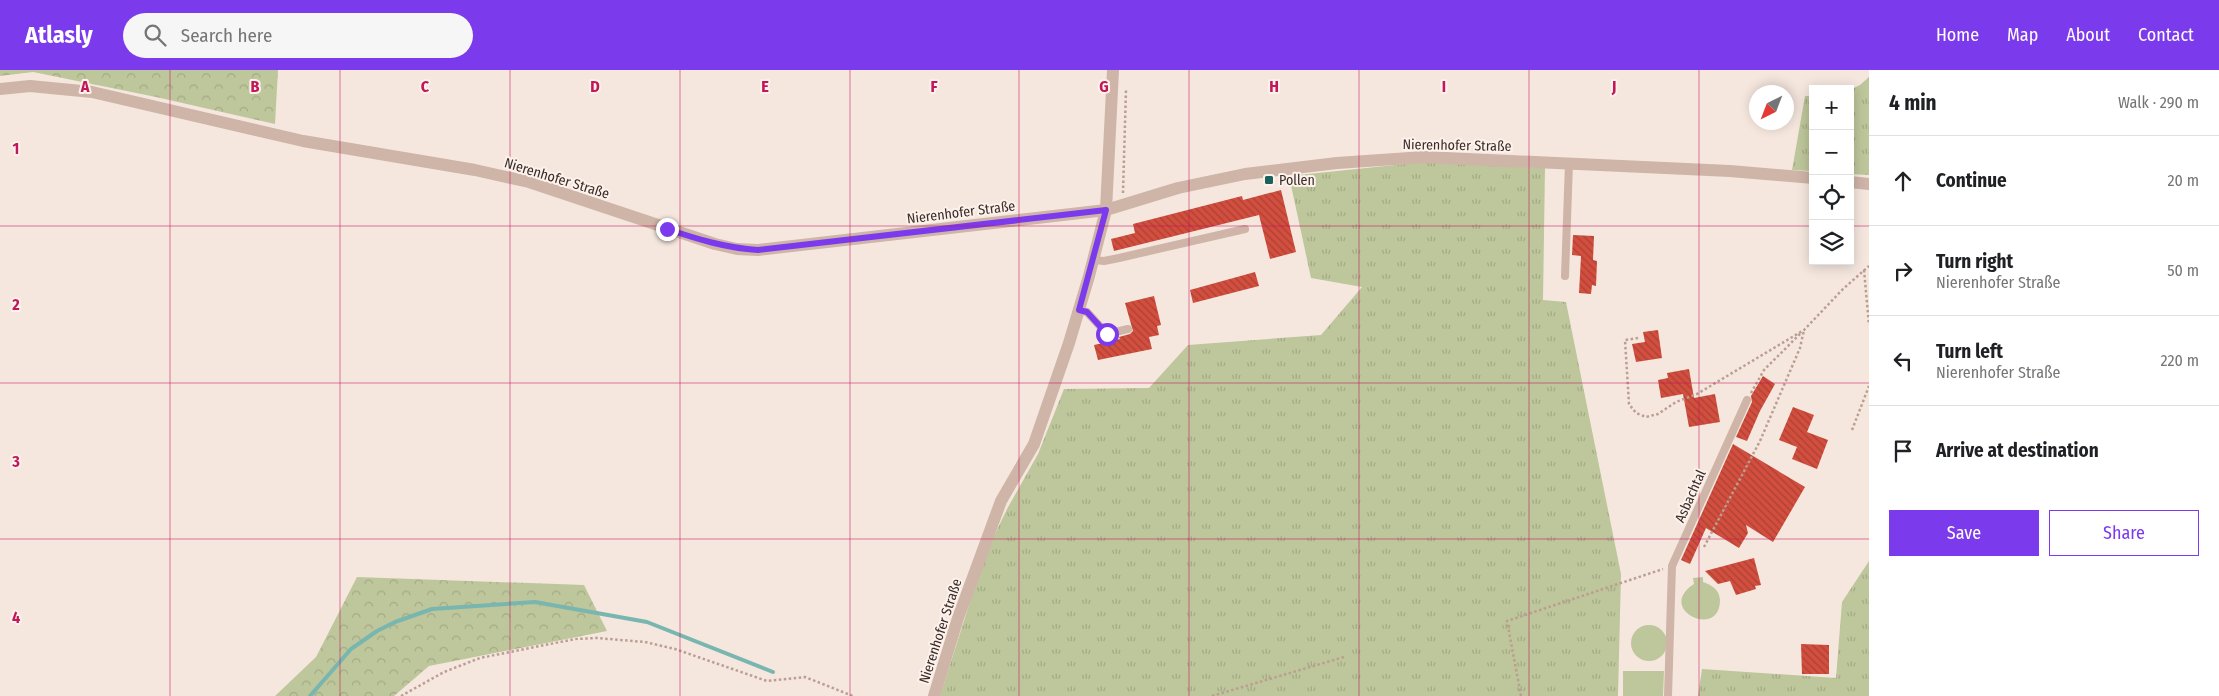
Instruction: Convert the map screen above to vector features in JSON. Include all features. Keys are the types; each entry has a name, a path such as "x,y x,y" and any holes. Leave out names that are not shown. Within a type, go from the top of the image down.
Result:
{"street":[{"path":"1106,210 1113,70"},
{"name":"Nierenhofer Straße","path":"0,89 30,86 92,92 302,140 475,170 529,182 667,229 737,249 758,250 856,240 1106,210 1178,188 1245,174 1424,157 1730,171 1809,178"},
{"path":"1854,182 1869,184"},
{"name":"Nierenhofer Straße","path":"934,696 958,618 1001,501 1034,444 1079,310 1106,210"}],"lane":[{"path":"1565,276 1569,163"},
{"path":"1094,260 1104,261 1245,230"},
{"path":"1079,310 1087,312 1107,334 1128,329"},
{"name":"Asbachtal","path":"1668,696 1672,566 1747,400"}],"path":[{"path":"1123,205 1127,80"},
{"path":"1747,400 1764,370 1869,266"},
{"path":"1864,270 1869,325"},
{"path":"1638,338 1625,340 1629,404 1636,413 1646,417 1658,414 1676,402 1697,394 1804,330"},
{"path":"1704,547 1760,441 1800,348 1804,330"},
{"path":"1852,430 1869,386"},
{"path":"1521,696 1507,621 1672,566"},
{"path":"401,696 444,672 480,658 576,639 597,638 645,642 676,649 767,681 805,677 853,696"},
{"path":"1212,696 1344,657"}],"green space":[{"path":"0,70 278,70 275,124 33,72 0,76"},
{"path":"1869,77 1869,175 1854,174 1854,88"},
{"path":"1805,96 1809,96 1809,171 1792,170"},
{"path":"1424,162 1545,168 1543,300 1566,302 1621,574 1618,696 940,696 985,555 1007,509 1038,454 1064,389 1149,388 1188,345 1321,335 1362,287 1311,278 1289,176"},
{"path":"1869,561 1869,696 1698,696 1702,669 1836,678 1842,602"},
{"path":"357,577 584,585 607,631 429,666 394,696 275,696 316,657"},
{"path":"1703,577 1703,582 1712,586 1717,591 1720,601 1717,612 1710,618 1701,619 1685,611 1681,603 1684,594 1694,584 1693,578"},
{"path":"1649,625 1656,626 1662,630 1666,636 1666,650 1662,656 1656,660 1649,661 1642,660 1636,656 1632,650 1631,643 1632,636 1636,630 1642,626"},
{"path":"1623,671 1664,671 1663,696 1623,696"}],"building":[{"path":"1281,190 1296,252 1270,259 1259,215 1114,251 1111,239 1135,233 1133,224 1242,196 1243,200"},
{"path":"1573,235 1594,236 1593,260 1597,261 1596,286 1592,285 1591,294 1579,293 1581,256 1572,255"},
{"path":"1255,272 1259,286 1193,303 1190,290"},
{"path":"1154,296 1161,325 1157,326 1159,335 1149,337 1152,349 1098,360 1094,345 1120,339 1119,337 1130,334 1133,331 1125,303"},
{"path":"1658,330 1662,358 1636,362 1632,344 1645,342 1643,332"},
{"path":"1689,369 1694,398 1715,394 1720,422 1689,427 1683,394 1661,398 1658,380 1668,378 1667,373"},
{"path":"1763,376 1775,384 1760,411 1747,441 1736,437 1752,402 1751,396"},
{"path":"1793,407 1814,415 1807,432 1828,440 1817,469 1792,459 1797,447 1779,440"},
{"path":"1733,444 1805,487 1773,542 1746,525 1748,533 1739,548 1706,528 1690,564 1681,560"},
{"path":"1754,558 1761,585 1755,586 1756,589 1736,595 1730,581 1718,584 1705,571"},
{"path":"1801,644 1829,645 1829,674 1802,674"}],"waterway":[{"path":"310,696 351,649 377,631 395,622 432,609 535,602 647,622 773,672"}],"place":[{"name":"Pollen","path":"1269,180"}],"route":[{"path":"667,229 715,244 737,249 758,250 1106,210 1090,276 1079,310 1087,312 1107,334"}]}
